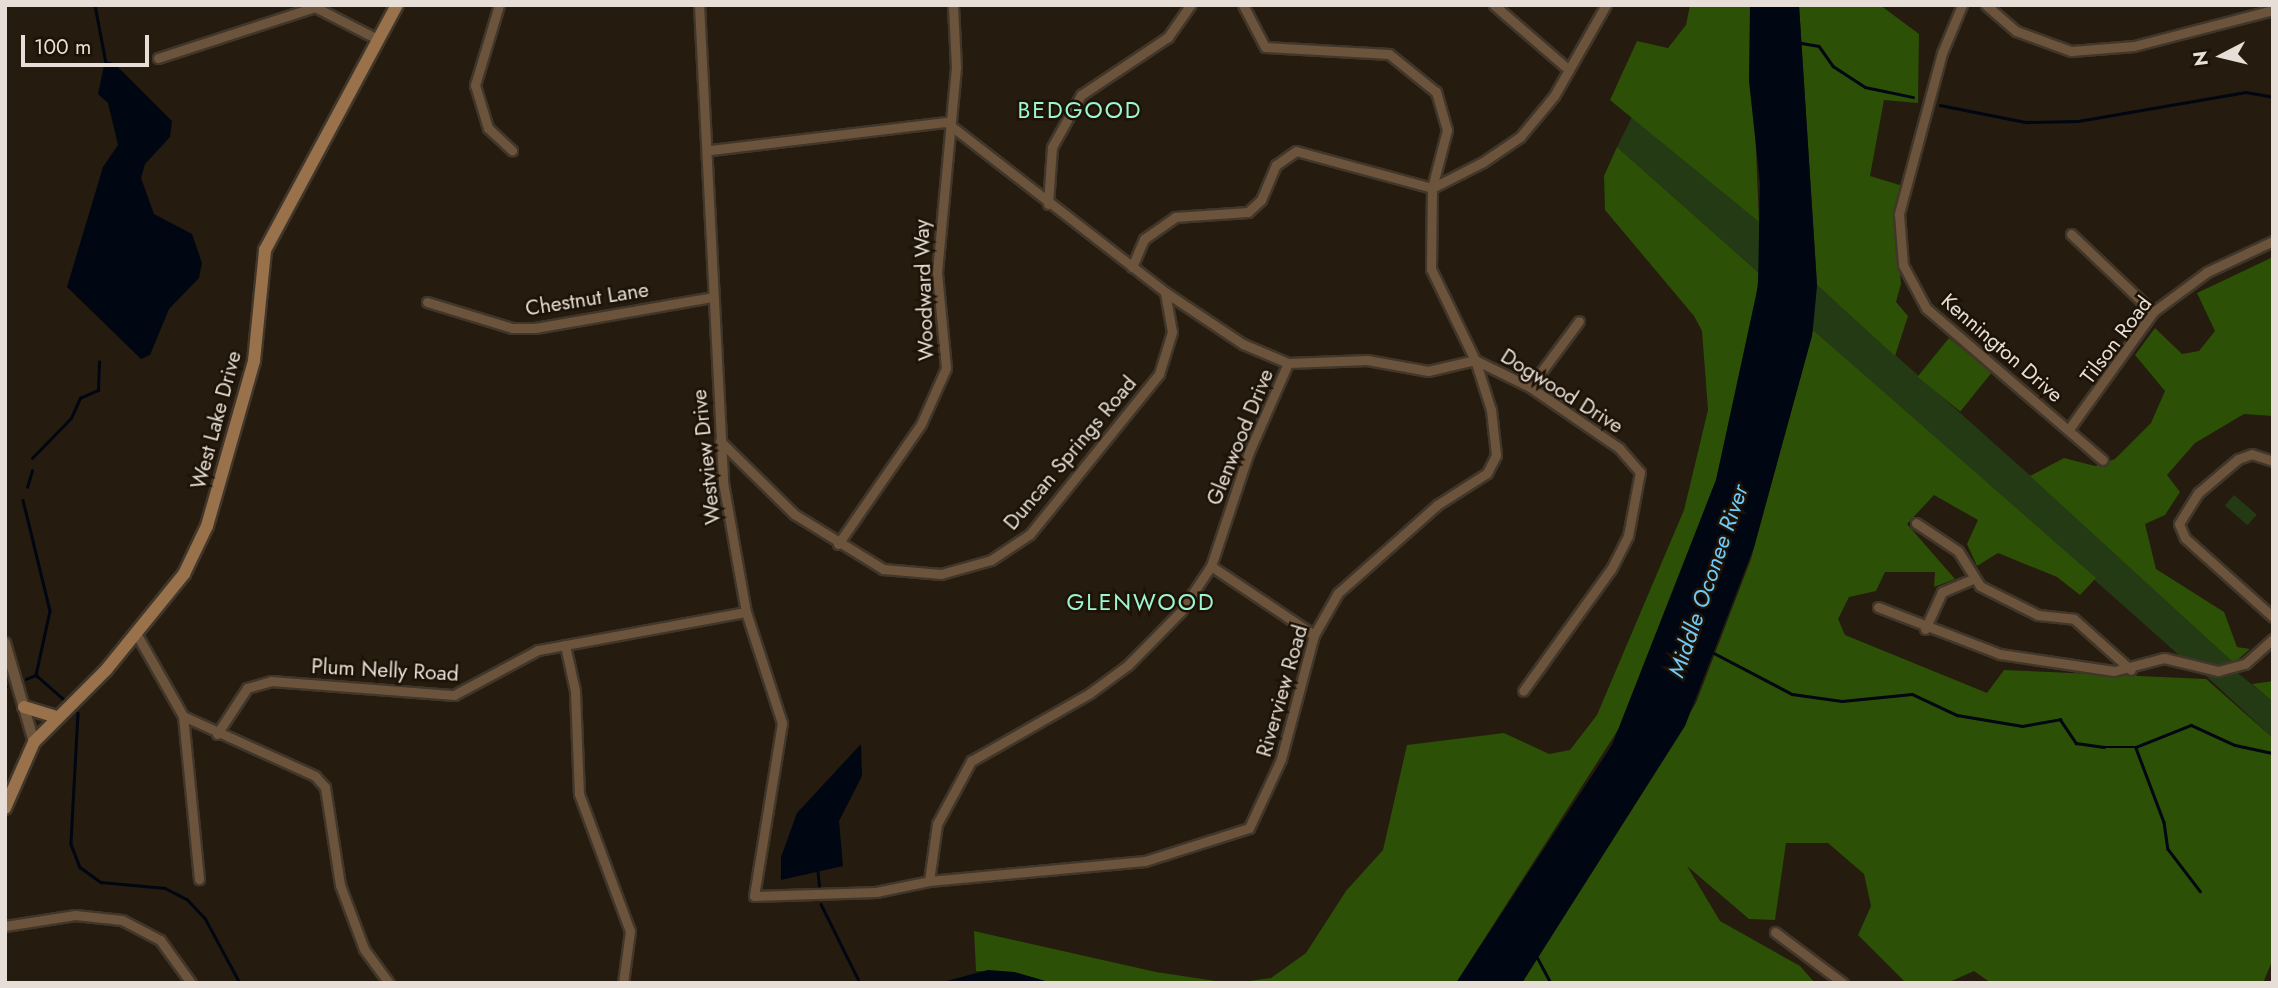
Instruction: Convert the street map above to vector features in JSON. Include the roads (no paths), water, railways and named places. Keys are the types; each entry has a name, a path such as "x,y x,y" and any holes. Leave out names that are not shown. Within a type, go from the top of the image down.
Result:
{"main road":[{"name":"West Lake Drive","path":"5,808 34,742 137,635 184,574 207,526 254,361 265,250 276,221 397,5"},
{"path":"24,707 57,717"}],"street":[{"path":"499,5 478,60 476,97 488,128 512,150"},
{"name":"Westview Drive","path":"699,5 711,150 713,297 720,441 746,612 782,723 754,896"},
{"name":"Woodward Way","path":"838,544 883,487 943,380 937,272 946,122 956,67 953,5"},
{"path":"1048,204 1052,146 1081,95 1168,37 1190,5"},
{"name":"Riverview Road","path":"754,896 876,892 929,881 1145,861 1249,828 1281,759 1314,635 1355,575 1396,546 1437,505 1487,472 1496,431 1475,360 1430,269 1432,188 1447,130 1436,92 1423,78 1389,54 1265,47 1243,5"},
{"path":"1494,5 1568,69"},
{"path":"1132,267 1144,239 1175,217 1248,212 1261,200 1276,165 1296,151 1432,188 1520,137 1568,69 1606,5"},
{"name":"Kennington Drive","path":"1962,5 1931,89 1899,214 1908,277 1926,308 2103,460"},
{"path":"1986,5 2016,31 2071,51 2134,46 2273,10"},
{"path":"158,58 315,7 377,39"},
{"path":"711,150 946,122"},
{"name":"Glenwood Drive","path":"929,881 937,824 971,761 1128,665 1181,611 1210,566 1249,452 1288,363 1243,344 1165,292 1048,204 946,122"},
{"path":"2071,234 2153,313"},
{"name":"Tilson Road","path":"2069,429 2153,313 2207,272 2273,241"},
{"name":"Duncan Springs Road","path":"720,441 794,514 838,544 883,569 917,573 966,568 1006,553 1030,534 1158,374 1172,332 1165,292"},
{"name":"Chestnut Lane","path":"427,302 512,328 535,328 713,297"},
{"path":"1530,387 1579,321"},
{"name":"Dogwood Drive","path":"1288,363 1367,360 1428,370 1475,360 1530,387 1619,447 1640,472 1628,536 1611,569 1523,691"},
{"path":"2273,461 2252,454 2238,459 2198,493 2179,524 2185,538 2273,617"},
{"path":"1916,523 1958,551 1972,579 2038,615 2074,619 2131,670"},
{"path":"1210,566 1314,635"},
{"path":"1925,629 1942,592 1972,579"},
{"path":"1878,607 1925,629 2018,659 2048,656 2131,670 2164,658 2218,671 2245,664 2273,639"},
{"name":"Plum Nelly Road","path":"217,734 247,688 271,681 454,695 490,681 517,658 565,645 746,612"},
{"path":"137,635 183,716 199,880"},
{"path":"5,643 34,742"},
{"path":"565,645 575,691 581,804 630,931 623,983"},
{"path":"183,716 217,734 315,776 325,788 340,885 364,949 389,983"},
{"path":"5,926 75,915 122,920 160,940 191,983"},
{"path":"1775,932 1843,983"}],"water":[{"name":"Middle Oconee River","path":"1750,5 1799,5 1817,285 1812,336 1754,547 1685,726 1522,983 1456,983 1612,745 1716,480 1758,286 1760,183 1749,81"},
{"path":"105,61 114,63 172,121 170,137 145,164 141,178 154,214 192,234 202,263 199,278 169,309 150,355 141,359 67,287 103,167 118,145 108,103 98,94"},
{"path":"861,744 862,776 839,821 843,866 781,880 781,857 797,813"},
{"path":"988,970 1014,972 1052,983 939,983"}],"waterway":[{"path":"95,5 106,63"},
{"path":"1796,42 1819,46 1833,66 1865,87 1913,97"},
{"path":"1940,105 2026,122 2078,121 2246,92 2273,97"},
{"path":"32,458 71,418 80,398 98,390 99,362"},
{"path":"27,487 32,471"},
{"path":"23,500 50,611 36,675"},
{"path":"1714,653 1792,694 1842,701 1912,694 1957,715 2022,726 2060,719 2076,743 2104,747 2136,747 2191,725 2235,745 2273,753"},
{"path":"36,675 64,699"},
{"path":"26,679 36,675"},
{"path":"78,713 71,844 80,867 101,882 165,888 187,899 205,918 240,983"},
{"path":"2136,748 2164,822 2168,849 2200,891"},
{"path":"818,872 820,890"},
{"path":"821,904 860,983"},
{"path":"1536,955 1551,983"}],"district":[{"name":"BEDGOOD","path":"1080,110"},
{"name":"GLENWOOD","path":"1141,602"}]}
